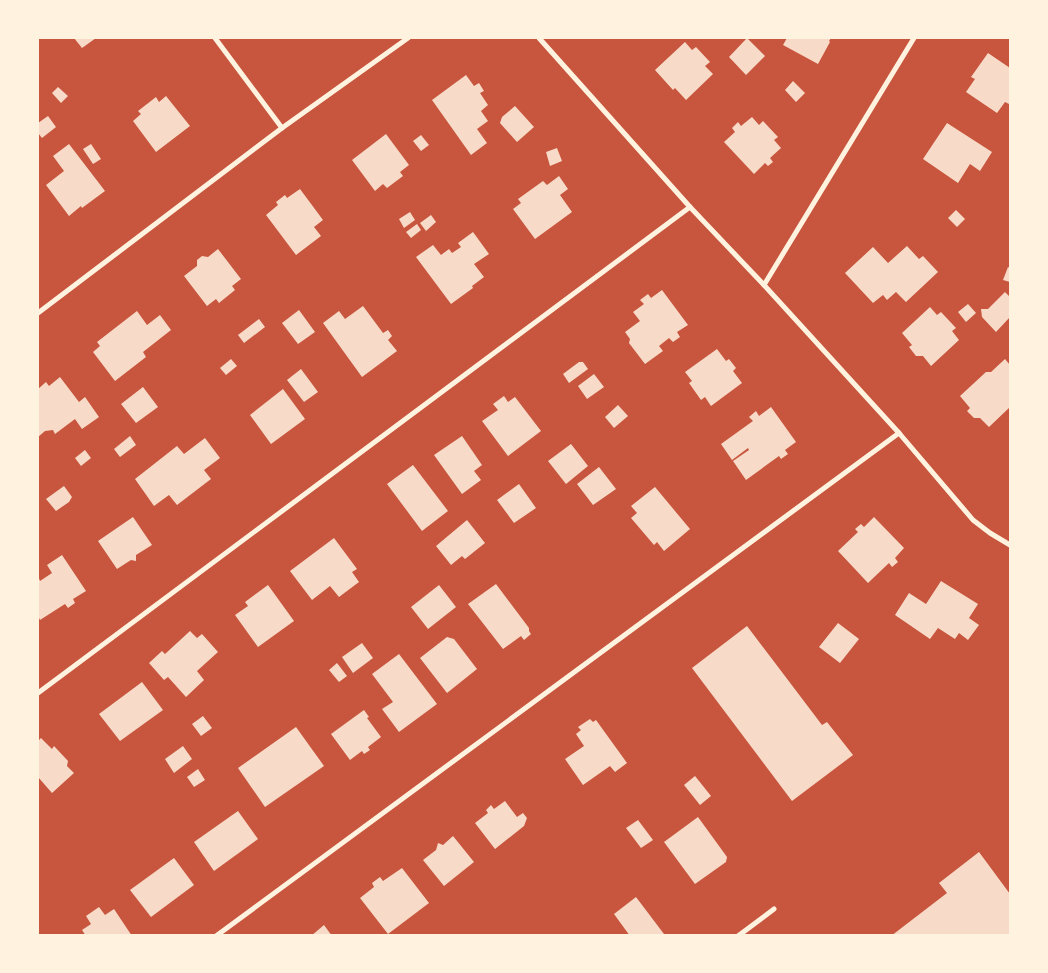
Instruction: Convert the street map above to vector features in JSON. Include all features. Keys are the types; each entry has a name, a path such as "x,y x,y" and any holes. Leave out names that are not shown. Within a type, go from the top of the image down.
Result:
{"street":[{"path":"215,38 282,128"},
{"path":"38,313 282,128 408,38"},
{"path":"539,38 690,207 899,433 973,520 1010,545"},
{"path":"764,285 914,38"},
{"path":"38,693 690,207"},
{"path":"216,936 899,433"},
{"path":"738,936 774,909"}],"building":[{"path":"74,38 96,38 82,48"},
{"path":"747,38 765,56 746,75 729,57"},
{"path":"787,38 831,38 818,64 783,45"},
{"path":"685,42 692,50 696,47 710,62 705,66 713,74 686,100 675,88 673,90 655,70"},
{"path":"988,53 1010,68 1010,102 1009,104 1005,102 997,113 966,92 975,79 971,77"},
{"path":"466,75 474,86 479,83 484,91 480,93 488,105 481,111 488,121 477,129 487,143 471,155 432,100"},
{"path":"793,81 805,93 796,102 785,90"},
{"path":"58,87 68,96 61,103 52,93"},
{"path":"166,96 190,126 156,152 133,121 141,114 138,111 156,97 159,102"},
{"path":"515,106 534,127 517,142 500,123 502,117"},
{"path":"48,116 56,127 42,138 38,133 38,123"},
{"path":"752,117 759,125 763,121 778,137 774,140 781,148 770,158 773,162 768,166 765,163 754,174 724,142 735,132 732,128 738,122 741,126"},
{"path":"947,123 992,152 980,171 970,164 958,183 923,159"},
{"path":"386,134 409,165 400,172 403,176 387,188 383,184 375,191 352,160"},
{"path":"421,135 429,145 421,151 413,141"},
{"path":"69,144 105,191 69,216 46,185 64,171 53,156"},
{"path":"91,144 101,159 93,164 83,149"},
{"path":"557,148 562,161 550,166 546,152"},
{"path":"559,176 568,189 560,195 572,212 535,239 513,209 521,203 518,199 543,181 547,185"},
{"path":"300,189 323,220 314,227 321,236 296,255 266,215 278,205 276,202 285,195 287,198"},
{"path":"956,210 965,219 957,227 948,218"},
{"path":"410,212 415,220 404,228 399,219"},
{"path":"431,215 436,222 426,231 420,223"},
{"path":"417,224 421,230 411,238 406,232"},
{"path":"473,232 489,254 474,264 484,277 472,286 473,288 451,304 416,257 433,245 441,255 449,249 452,253 461,247 458,243"},
{"path":"907,246 919,259 923,256 938,272 906,302 896,292 887,300 883,295 873,303 845,273 873,247 888,263"},
{"path":"218,249 241,279 232,286 235,290 219,303 216,299 207,306 184,276 197,266 197,260 202,256 208,257"},
{"path":"1008,267 1010,268 1010,282 1003,280"},
{"path":"662,290 688,325 677,332 680,337 673,342 669,338 659,346 663,351 645,364 629,343 630,339 625,332 640,321 633,312 644,304 640,300 648,294 651,298"},
{"path":"1005,292 1010,297 1010,317 996,332 982,317 981,309 988,309"},
{"path":"968,304 976,313 966,322 958,312"},
{"path":"363,306 383,333 388,330 392,336 388,340 397,351 362,377 323,323 339,311 345,319"},
{"path":"930,307 937,315 941,312 956,328 952,331 959,340 931,366 923,356 916,356 909,347 912,345 902,333"},
{"path":"299,310 315,332 298,344 282,323"},
{"path":"137,311 147,325 160,315 171,330 143,352 146,357 115,381 93,352 100,346 97,342"},
{"path":"259,319 265,327 244,343 238,335"},
{"path":"717,349 726,361 729,359 736,368 733,371 742,383 711,406 705,397 701,400 689,383 692,381 685,372"},
{"path":"231,359 237,366 226,375 220,368"},
{"path":"1005,359 1010,365 1010,407 989,427 980,418 974,418 967,411 970,408 960,396 986,372 991,372"},
{"path":"579,362 583,362 588,369 569,383 563,374"},
{"path":"301,369 318,392 304,402 287,380"},
{"path":"594,374 604,387 587,399 578,386"},
{"path":"60,377 79,402 85,397 99,417 82,429 75,419 55,434 53,430 45,431 38,437 38,389 46,382 49,386"},
{"path":"143,387 158,407 136,423 121,404"},
{"path":"283,389 305,419 271,444 250,415"},
{"path":"504,396 508,402 515,397 541,431 508,456 482,421 498,410 493,404"},
{"path":"618,405 628,416 614,428 605,417"},
{"path":"771,407 796,442 785,450 788,454 781,459 779,456 746,480 733,461 749,450 748,448 732,460 721,444 753,421 749,417 756,411 759,416"},
{"path":"130,436 136,445 120,457 114,449"},
{"path":"462,436 482,465 474,471 481,480 462,494 434,455"},
{"path":"205,438 220,458 204,470 211,479 177,505 169,495 154,506 135,479 177,446 184,454"},
{"path":"571,444 588,466 566,484 548,461"},
{"path":"85,450 91,458 81,466 75,458"},
{"path":"413,465 448,511 422,531 387,484"},
{"path":"599,467 616,489 593,505 577,484"},
{"path":"519,484 536,508 514,523 497,500"},
{"path":"64,486 72,497 69,502 56,511 46,499"},
{"path":"655,487 690,529 664,551 657,542 654,545 631,518 637,513 631,506"},
{"path":"133,517 152,545 136,555 136,561 131,560 117,569 98,541"},
{"path":"874,517 904,548 895,558 898,562 892,567 889,563 868,583 838,551 858,532 855,529 861,524 864,527"},
{"path":"467,520 485,543 465,559 462,556 451,565 436,546"},
{"path":"334,538 357,569 352,572 359,582 339,597 330,586 312,600 290,571"},
{"path":"62,555 86,591 73,599 75,603 68,608 65,604 40,620 38,616 38,576 40,581 52,573 47,565"},
{"path":"941,581 978,604 969,618 979,625 968,640 959,633 955,639 938,628 930,639 895,615 909,593 926,604"},
{"path":"496,584 529,628 531,634 524,640 521,636 503,649 468,604"},
{"path":"268,585 294,621 258,647 235,615 248,606 245,602"},
{"path":"439,585 456,607 428,629 411,607"},
{"path":"838,623 859,639 840,663 819,647"},
{"path":"747,626 822,725 827,722 853,755 792,801 692,668"},
{"path":"190,631 197,638 202,634 218,652 197,671 204,680 186,697 168,677 164,680 149,663 162,651 165,654"},
{"path":"447,637 454,639 477,669 447,693 420,658"},
{"path":"362,643 373,658 353,673 342,657"},
{"path":"399,654 437,704 399,732 382,709 393,702 372,674"},
{"path":"337,663 347,676 339,682 329,670"},
{"path":"142,682 163,710 120,741 99,714"},
{"path":"364,710 369,717 367,718 381,737 368,747 370,750 364,754 362,751 350,760 331,734"},
{"path":"203,716 212,728 201,736 192,724"},
{"path":"590,719 593,722 596,720 627,763 615,772 610,766 583,785 565,759 584,746 576,734 581,730 578,727"},
{"path":"296,727 324,766 265,807 238,768"},
{"path":"41,738 52,749 54,746 68,761 67,766 74,773 52,793 38,777 38,741"},
{"path":"183,746 192,759 174,773 165,759"},
{"path":"198,769 205,780 194,787 187,777"},
{"path":"695,776 711,796 700,805 684,785"},
{"path":"505,801 517,817 523,813 527,818 524,826 495,849 475,823 488,813 486,810 491,805 494,809"},
{"path":"238,811 258,839 214,871 194,842"},
{"path":"698,817 727,857 726,862 695,884 664,842"},
{"path":"638,820 653,840 641,848 626,828"},
{"path":"453,836 474,862 444,886 423,860 436,850 438,843 443,845"},
{"path":"979,852 1010,894 1010,936 891,936 947,893 939,883"},
{"path":"174,858 194,885 151,917 130,890"},
{"path":"402,868 429,903 388,934 360,898 374,887 372,883 380,877 383,881"},
{"path":"636,897 664,934 663,936 630,936 614,914"},
{"path":"99,907 105,915 114,909 132,936 86,936 82,930 91,924 86,916"},
{"path":"324,925 332,936 311,936"}]}
